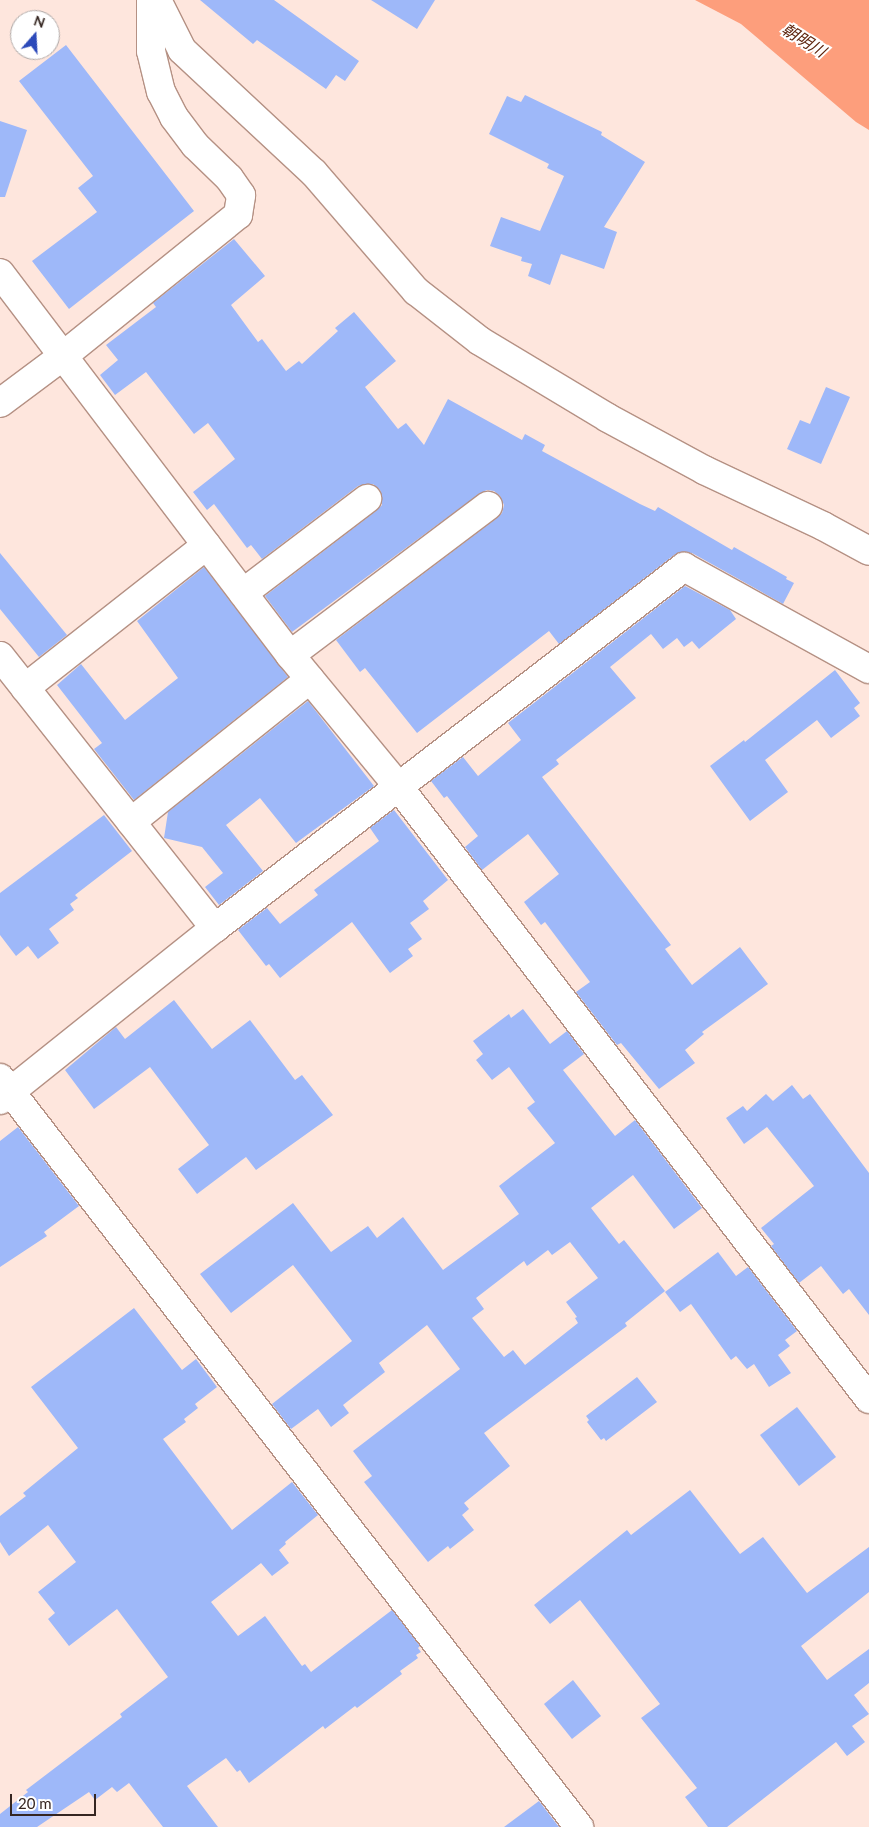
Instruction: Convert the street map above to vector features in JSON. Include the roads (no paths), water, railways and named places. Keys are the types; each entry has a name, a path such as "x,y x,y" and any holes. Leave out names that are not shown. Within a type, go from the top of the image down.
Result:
{"street":[{"path":"0,403 63,356 238,215 241,195 229,178 194,145 174,117 161,92 150,51 151,0"},
{"path":"157,0 182,50 314,173 416,291 480,341 608,418 704,470 823,526 869,551"},
{"path":"0,273 290,655 398,786 869,1399"},
{"path":"244,594 367,499"},
{"path":"290,655 488,506"},
{"path":"25,688 207,545"},
{"path":"578,1827 4,1090 684,567 869,669"},
{"path":"0,656 215,928"},
{"path":"131,822 310,679"}],"water":[{"name":"朝明川","path":"695,0 869,0 869,130 856,122 741,24"}]}
